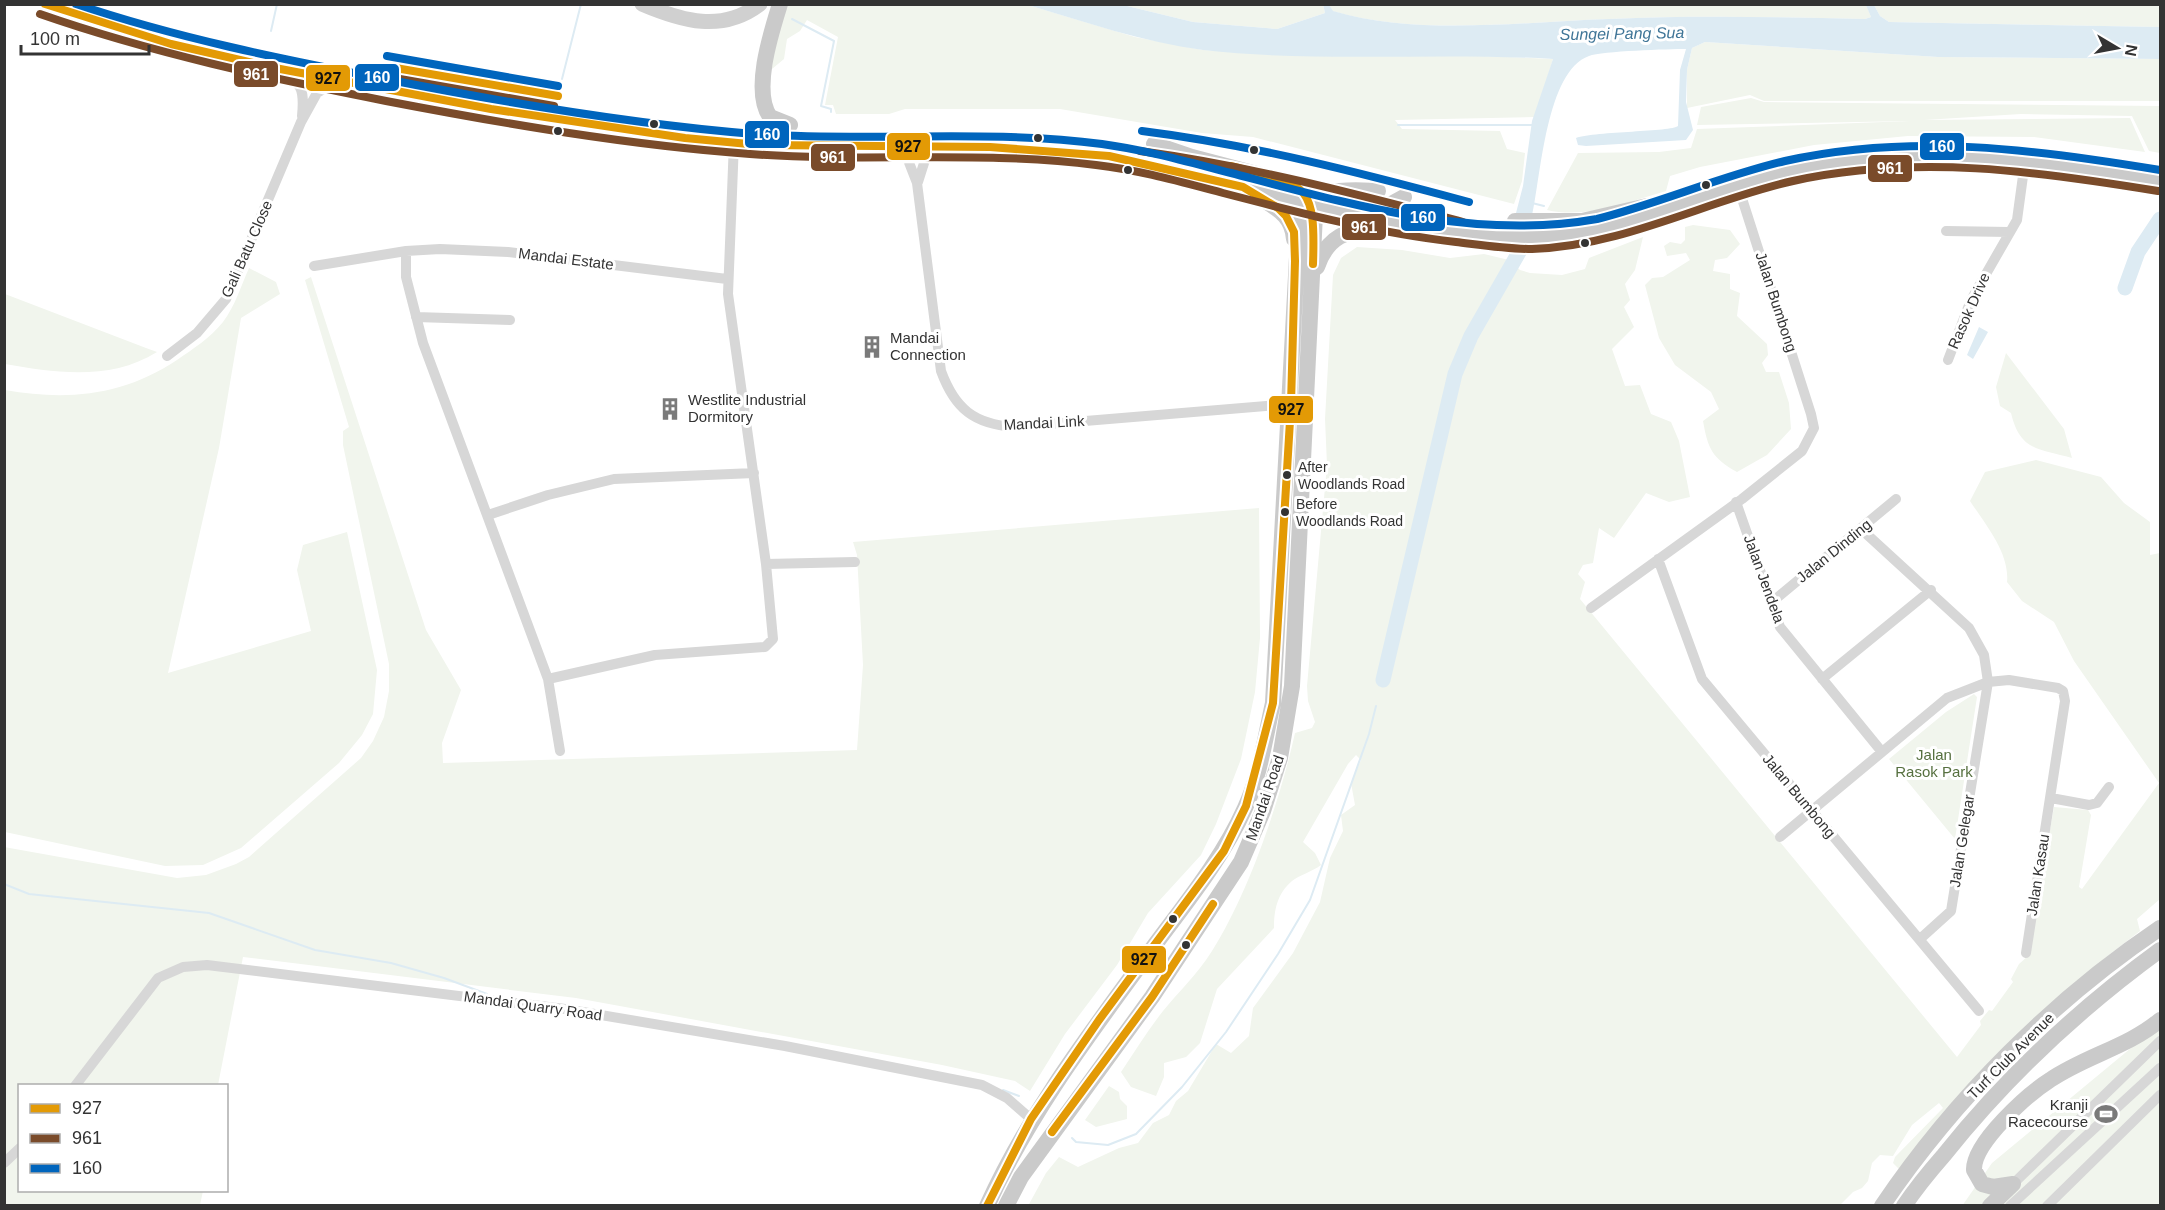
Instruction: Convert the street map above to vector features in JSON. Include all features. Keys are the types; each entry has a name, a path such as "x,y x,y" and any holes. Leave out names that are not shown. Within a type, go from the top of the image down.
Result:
{"main road":[{"path":"780,4 766,57 763,103 770,117 790,125"},
{"path":"416,70 428,80 429,84 427,92 419,97"},
{"path":"481,81 472,85 470,94 491,110"},
{"path":"1533,230 1624,212 1781,162 1866,146 1930,143 2007,147 2160,170"},
{"path":"1154,144 1192,157 1293,182 1304,188 1310,203"},
{"path":"1291,225 1278,208 1243,187 1443,230 1514,229 1586,232 1628,223 1738,186 1811,166 1868,158 1930,153 2005,157 2043,161 2160,181"},
{"path":"1295,261 1299,220 1302,212 1310,203 1322,195 1338,190 1378,190"},
{"path":"1265,192 1286,208 1291,225 1295,261"},
{"path":"1398,222 1390,214 1393,203 1404,196"},
{"name":"Mandai Road","path":"1006,1206 1021,1177 1068,1109 1152,997 1242,862 1263,811 1280,758 1292,686 1299,564 1315,214 1310,203"},
{"path":"1312,281 1321,256 1330,241 1353,231 1398,222"},
{"name":"Mandai Road","path":"987,1206 1031,1119 1224,851 1246,806 1262,755 1273,703 1291,404 1295,261"},
{"path":"1281,579 1291,578 1299,564"},
{"name":"Turf Club Avenue","path":"1882,1206 1956,1112 2016,1047 2071,996 2128,949 2160,928"},
{"name":"Turf Club Avenue","path":"1906,1202 2009,1080 2062,1027 2160,950"},
{"path":"1123,989 1137,980 1150,986 1152,997"},
{"path":"2013,1184 1993,1187 1982,1184 1974,1170 1979,1149 1994,1129 2050,1080 2145,1033 2160,1020"},
{"path":"1990,1206 2013,1184"}],"street":[{"path":"642,4 680,19 702,23 725,21 760,4"},
{"name":"Gali Batu Close","path":"275,68 297,81 302,88 301,122"},
{"name":"Gali Batu Close","path":"167,356 197,333 226,300 301,122 317,93 329,86 352,84"},
{"path":"548,679 655,655 765,647 772,642 774,630 766,564 727,279 734,142"},
{"name":"Mandai Link","path":"890,146 908,160 917,183 941,371 949,393 960,406 974,416 998,426 1014,427 1291,404"},
{"path":"917,183 925,160 945,148"},
{"path":"2005,157 2014,163 2024,176 2035,165 2043,161"},
{"name":"Rasok Drive","path":"1948,360 1971,300 2019,214 2024,176"},
{"name":"Jalan Bumbong","path":"1591,608 1802,451 1814,428 1738,186"},
{"path":"1946,231 2009,232"},
{"name":"Mandai Estate","path":"314,266 405,251 440,249 508,252 727,279"},
{"path":"405,251 406,277 430,365 488,514 548,679 560,751"},
{"path":"416,317 510,320"},
{"path":"488,514 548,495 614,479 754,472"},
{"name":"Jalan Dinding","path":"1772,602 1896,499"},
{"name":"Jalan Jendela","path":"1736,502 1780,627 1882,752"},
{"name":"Jalan Gelegar","path":"1861,529 1931,590 1969,628 1984,655 1988,682 1951,911 1920,939"},
{"name":"Jalan Bumbong","path":"1658,559 1702,679 1979,1011"},
{"path":"766,564 855,562"},
{"path":"1822,679 1931,590"},
{"name":"Jalan Kasau","path":"1988,682 2009,680 2058,688 2063,691 2065,701 2026,953"},
{"path":"1780,837 1947,698 1988,682"},
{"path":"2051,798 2089,805 2097,803 2109,787"},
{"name":"Mandai Quarry Road","path":"77,1084 158,978 183,967 207,965 566,1009 785,1046 982,1085 1007,1098 1031,1119"},
{"path":"2013,1184 2160,1041"},
{"path":"2010,1206 2160,1068"},
{"path":"2048,1206 2160,1095"},
{"path":"4,1163 18,1150"}],"green space":[{"path":"785,4 1028,5 1135,37 1203,50 1297,55 1460,55 1553,59 1535,117 1395,120 1402,129 1500,131 1507,149 1525,153 1522,181 1514,204 1253,137 1202,133 1060,109 905,109 889,114 836,114 833,105 825,105 838,37 807,20 800,31 787,39 784,59 772,69 773,40"},
{"path":"1323,4 1325,13 1277,29 1193,22 1123,5"},
{"path":"1866,4 1871,17 1865,19 1673,17 1469,26 1364,19 1332,11 1329,5"},
{"path":"1874,5 2160,5 2160,27 1889,22 1880,16"},
{"path":"1705,42 1938,57 2160,59 2160,101 1764,101 1750,95 1687,108 1687,70 1692,48"},
{"path":"1751,98 1764,102 2160,106 2160,153 2149,151 2132,116 2021,114 1924,120 2130,118 2145,152 2034,137 1908,136 1814,145 1700,167 1670,176 1666,191 1607,208 1577,212 1547,210 1578,153 1659,152 1691,148 1697,129 1910,121 1697,125 1701,107"},
{"path":"1693,225 1730,230 1740,244 1727,258 1715,260 1713,271 1730,274 1730,289 1740,293 1737,316 1767,344 1768,355 1762,363 1766,372 1779,372 1789,403 1791,429 1767,455 1737,472 1722,462 1709,446 1703,421 1719,409 1711,392 1675,365 1659,338 1645,285 1652,278 1663,277 1690,260 1686,253 1667,256 1664,246 1670,242 1681,244 1685,240 1685,227"},
{"path":"1643,237 1635,270 1625,284 1630,300 1624,307 1634,327 1612,349 1625,386 1640,385 1651,414 1671,422 1679,441 1690,497 1669,502 1646,493 1614,538 1599,528 1593,563 1583,565 1578,574 1585,582 1580,599 1957,1057 1981,1025 1980,1021 1989,1010 1992,1011 2013,982 2011,979 2019,964 2028,956 2054,807 2088,810 2091,815 2079,887 2082,889 2159,783 2074,661 2054,622 2022,601 2007,582 2005,560 2001,550 1970,501 1985,472 2036,460 2101,477 2124,503 2150,522 2150,555 2160,553 2160,899 2137,919 2140,931 2105,958 1900,1170 1893,1163 1895,1157 1943,1108 1939,1103 1912,1125 1893,1156 1880,1155 1872,1163 1868,1181 1840,1205 1028,1206 1046,1173 1059,1157 1078,1167 1119,1148 1138,1143 1153,1123 1169,1115 1176,1101 1188,1091 1216,1044 1231,1053 1249,1036 1253,1008 1293,953 1320,902 1330,858 1343,831 1341,815 1355,805 1351,783 1361,760 1356,755 1348,764 1303,842 1315,853 1321,865 1295,879 1283,891 1276,909 1274,928 1217,989 1200,1043 1186,1057 1164,1063 1164,1077 1156,1096 1131,1087 1121,1072 1157,1018 1206,960 1226,928 1262,845 1281,787 1295,733 1312,728 1315,722 1308,701 1307,686 1327,465 1325,419 1333,275 1341,258 1357,247 1402,250 1450,258 1484,254 1509,260 1520,270 1530,273 1562,275 1585,269 1589,258"},
{"path":"249,268 276,282 280,294 241,318 219,448 168,673 311,631 297,570 303,545 347,532 377,670 373,714 362,735 339,763 241,848 203,865 165,866 5,832 5,390 50,395 94,393 136,381 157,372 177,360 218,328 231,309"},
{"path":"311,277 426,630 461,690 442,743 443,763 857,750 863,665 857,555 853,542 1259,508 1260,638 1255,692 1241,759 1216,824 1201,855 1148,913 1117,965 1065,1034 1030,1091 1015,1081 942,1065 576,998 243,957 218,1084 18,1084 18,1192 203,1192 200,1205 5,1205 4,847 177,878 206,875 249,857 361,758 373,741 384,717 389,691 389,664 343,445 343,431 349,427 305,280"},
{"path":"5,294 157,352 139,361 102,371 63,372 5,364"},
{"path":"2006,353 2064,429 2072,458 2041,450 2026,442 2020,435 2011,413 2000,406 1996,387"},
{"name":"Jalan Rasok Park","path":"1974,694 1977,697 1955,839 1889,759 1946,712"},
{"name":"Kranji Racecourse","path":"2160,1024 2160,1205 1962,1206 1992,1163"},
{"path":"1109,1086 1119,1092 1120,1099 1127,1106 1127,1119 1096,1127 1085,1120"}],"water":[{"name":"Sungei Pang Sua","path":"1323,4 1329,5 1333,11 1365,19 1469,26 1673,17 1865,19 1871,17 1866,5 1874,5 1880,16 1889,22 2160,27 2160,59 1938,57 1705,42 1692,48 1687,70 1686,102 1693,130 1686,140 1578,145 1576,138 1586,136 1678,126 1680,70 1686,49 1596,54 1575,66 1563,82 1554,103 1532,216 1516,213 1523,186 1532,121 1553,59 1465,56 1290,56 1203,50 1136,37 1028,5 1123,5 1193,22 1277,29 1325,13"},
{"path":"1979,327 1988,332 1973,359 1967,355"}],"waterway":[{"path":"271,31 277,4"},
{"path":"562,79 581,4"},
{"path":"792,19 834,41 821,106 831,109 831,112"},
{"path":"1398,125 1533,125"},
{"path":"1532,203 1544,206"},
{"path":"2125,288 2138,252 2160,219"},
{"path":"1383,680 1455,374 1471,336 1522,247"},
{"path":"1072,1138 1076,1142 1108,1145 1136,1134 1182,1087 1226,1032 1278,954 1310,900 1369,734 1376,706"},
{"path":"4,884 29,894 209,913 315,950 391,963 444,978 487,994"},
{"path":"1003,1090 1019,1096"}],"transit line":[{"name":"927","path":"45,4 171,44 275,68 491,109 685,138 759,145 990,147 1109,156 1243,187 1278,208 1286,216 1294,232 1295,261 1291,404 1273,703 1246,806 1224,851 1099,1020 1031,1119 987,1206"},
{"name":"160","path":"76,4 152,27 268,55 431,88 569,112 661,125 754,134 841,137 1015,137 1102,144 1167,157 1366,207 1459,222 1551,225 1597,219 1785,161 1832,152 1879,148 1972,147 2066,156 2160,170"},
{"name":"961","path":"40,14 125,41 255,74 522,126 659,145 750,154 1010,158 1096,165 1160,177 1368,228 1504,248 1532,249 1599,240 1793,181 1885,168 1976,168 2067,177 2158,191"},
{"name":"160","path":"387,56 558,86"},
{"name":"927","path":"384,66 558,96"},
{"name":"961","path":"383,76 554,106"},
{"name":"160","path":"1142,131 1266,152 1348,170 1469,202"},
{"name":"961","path":"1140,151 1222,164 1343,191 1463,222"},
{"name":"927","path":"1230,166 1290,183 1301,191 1308,201 1312,216 1313,264"},
{"name":"927","path":"1052,1132 1152,997 1213,904"}],"place":[{"name":"Mandai Connection","path":"872,347"},
{"name":"Westlite Industrial Dormitory","path":"670,409"},
{"name":"After Woodlands Road","path":"1287,475"},
{"name":"Before Woodlands Road","path":"1285,512"},
{"name":"Kranji Racecourse","path":"2106,1114"}]}
